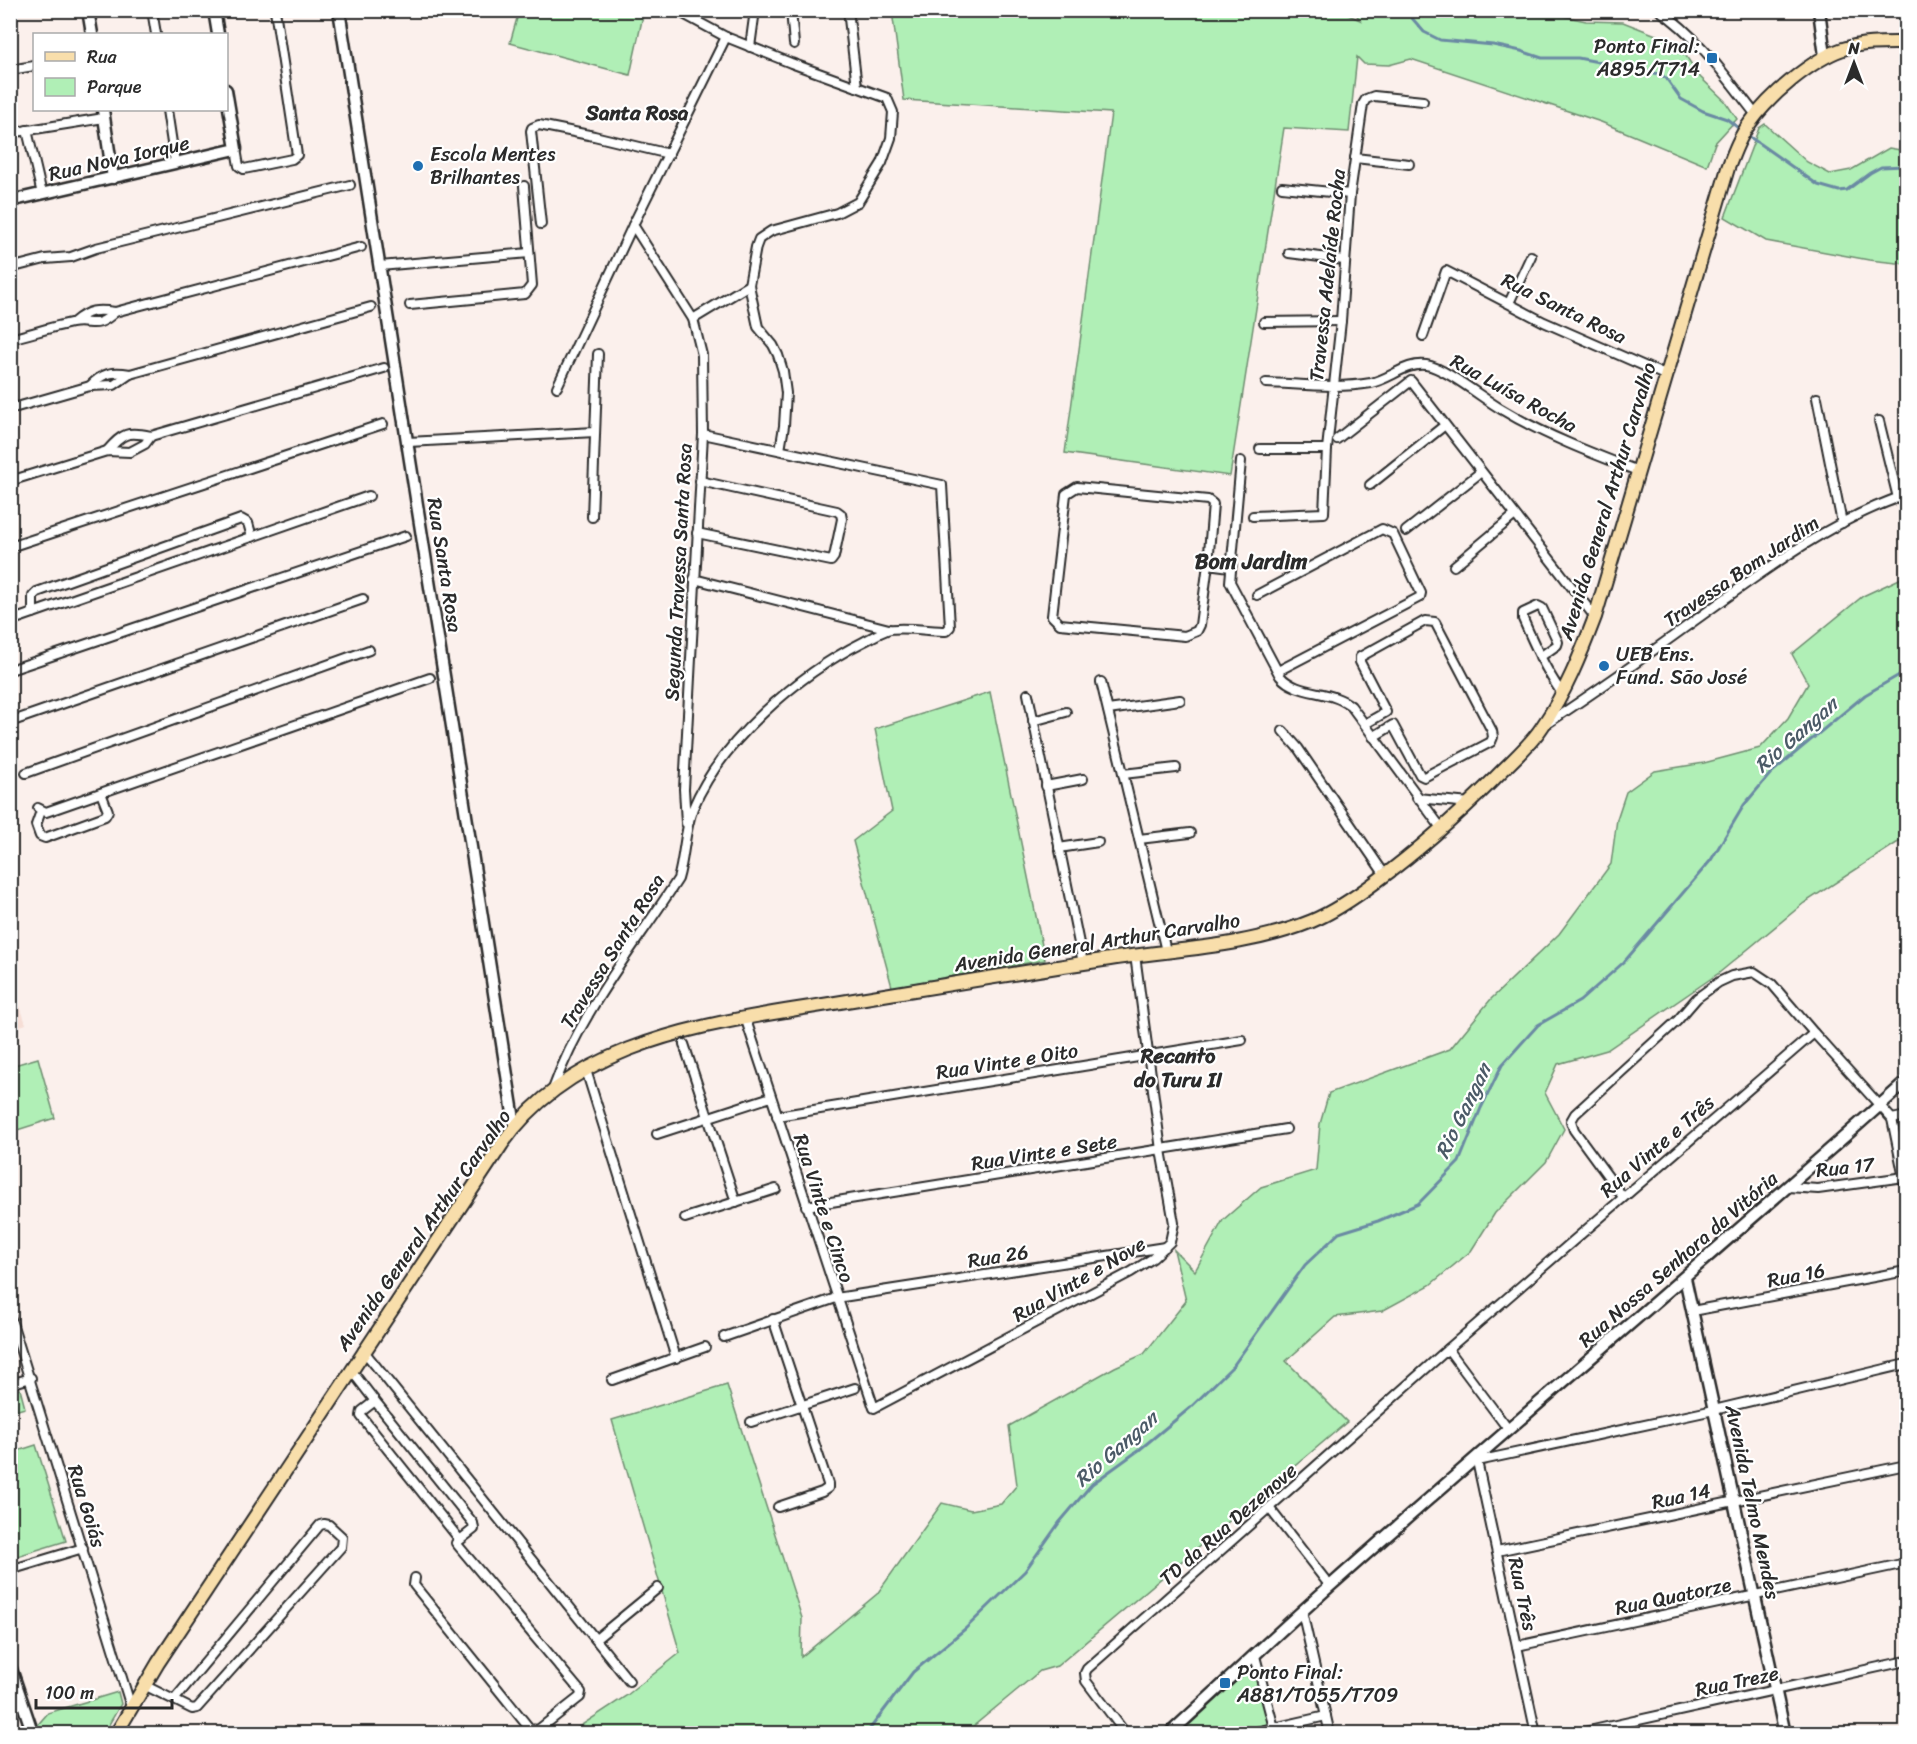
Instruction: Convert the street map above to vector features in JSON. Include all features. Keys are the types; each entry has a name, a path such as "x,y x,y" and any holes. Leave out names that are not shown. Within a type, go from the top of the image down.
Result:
{"main road":[{"name":"Avenida General Arthur Carvalho","path":"119,1732 144,1685 363,1350 515,1126 534,1106 552,1092 586,1070 632,1047 658,1037 745,1017 1083,963 1226,944 1275,933 1333,911 1385,875 1470,803 1542,728 1562,692 1595,617 1725,177 1737,144 1753,119 1807,67 1825,56 1861,44 1906,43"}],"street":[{"path":"88,10 92,33"},
{"path":"152,10 156,33"},
{"path":"214,10 218,33"},
{"path":"228,102 241,168 292,159 297,155 275,10"},
{"name":"Rua Santa Rosa","path":"339,10 476,856 515,1126"},
{"path":"676,10 726,37 887,98 893,112 891,138 882,163 858,202 849,208 771,231 759,239 749,285 758,327 773,345 783,371 786,393 780,450 703,434"},
{"path":"750,47 755,10"},
{"path":"791,10 794,44"},
{"path":"848,10 857,87"},
{"path":"1659,10 1686,31 1706,52 1753,119"},
{"path":"1820,10 1825,56"},
{"path":"557,387 633,225 726,37"},
{"path":"10,70 33,66"},
{"name":"Travessa Adelaíde Rocha","path":"1253,516 1324,513 1327,449 1341,321 1350,194 1363,104 1369,96 1424,100"},
{"path":"167,111 175,163"},
{"path":"10,132 104,114 113,177"},
{"path":"541,224 532,128 539,124 669,154"},
{"path":"27,130 42,194"},
{"name":"Rua Nova Iorque","path":"10,201 236,149"},
{"path":"1355,158 1409,164"},
{"path":"10,268 45,259 71,257 96,248 350,185"},
{"path":"410,305 525,294 532,285 524,186"},
{"path":"1282,187 1350,194"},
{"name":"Segunda Travessa Santa Rosa","path":"633,225 693,319 704,371 703,434 684,789 686,827"},
{"path":"74,322 88,311 96,309 115,312 361,247"},
{"path":"380,266 529,253"},
{"path":"1289,253 1344,260"},
{"path":"1509,303 1531,256"},
{"name":"Rua Santa Rosa","path":"1423,336 1446,271 1544,322 1666,376"},
{"path":"693,319 749,285"},
{"path":"10,410 90,386 114,385 130,374 371,307"},
{"path":"10,339 74,322 97,323 104,321 115,312"},
{"path":"1264,322 1341,321"},
{"path":"592,517 598,354"},
{"name":"Rua Luísa Rocha","path":"1266,383 1333,386 1379,381 1416,364 1432,366 1512,415 1563,441 1638,471"},
{"path":"108,451 124,435 131,433 151,436 384,368"},
{"path":"90,386 102,375 111,372 130,374"},
{"path":"1337,439 1410,381 1595,617"},
{"path":"1817,398 1842,523"},
{"path":"1879,421 1902,496"},
{"path":"10,547 383,424"},
{"path":"1370,485 1445,425"},
{"path":"408,442 595,432"},
{"path":"10,481 108,451 130,452 145,444 151,436"},
{"path":"1260,449 1327,449"},
{"name":"Travessa Santa Rosa","path":"694,579 889,629 949,630 942,485 780,450"},
{"path":"1241,461 1230,582 1278,671 1284,681 1291,686 1347,702 1442,829"},
{"path":"1406,531 1481,472"},
{"path":"697,533 831,561 834,558 842,519 842,514 837,511 700,481"},
{"path":"1077,487 1208,500 1213,504 1214,509 1208,564 1200,625 1191,634 1185,636 1060,624 1052,616 1066,494 1077,487"},
{"path":"10,621 369,496"},
{"name":"Travessa Bom Jardim","path":"1542,728 1615,679 1750,581 1842,523 1902,496"},
{"path":"1454,566 1515,515"},
{"path":"33,613 33,596 37,592 241,519 248,523 252,537"},
{"path":"1257,595 1382,529 1393,534 1422,593 1419,597 1278,671"},
{"path":"10,670 406,536"},
{"path":"1208,564 1230,567"},
{"path":"10,722 363,599"},
{"path":"1540,657 1558,642 1542,608 1538,606 1523,613 1522,616 1540,657 1548,673 1562,692"},
{"path":"1425,621 1432,621 1492,731 1492,739 1424,777 1420,775 1393,724 1359,658 1425,621"},
{"name":"Travessa Santa Rosa","path":"552,1092 563,1062 592,1006 678,879 684,860 686,827 701,792 736,744 770,706 814,670 889,629"},
{"path":"26,773 369,650"},
{"path":"101,793 108,811 105,816 45,838 40,836 36,825 39,809 46,812 430,678"},
{"path":"1101,682 1166,951"},
{"path":"1028,694 1083,963"},
{"path":"1108,710 1180,700"},
{"path":"1033,721 1066,711"},
{"path":"1365,724 1386,712"},
{"path":"1373,737 1393,724"},
{"path":"1283,731 1298,748 1385,875"},
{"path":"1123,774 1176,768"},
{"path":"1046,786 1083,779"},
{"path":"1417,798 1470,803"},
{"path":"1139,839 1190,833"},
{"path":"1059,848 1098,842"},
{"name":"Rua Vinte e Nove","path":"874,1408 1131,1272 1153,1258 1170,1242 1174,1223 1161,1150 1135,956"},
{"path":"1623,1197 1574,1130 1571,1121 1575,1114 1677,1021 1697,998 1719,982 1732,976 1754,972 1772,984 1892,1119 1906,1188"},
{"name":"Rua Vinte e Cinco","path":"745,1017 874,1408"},
{"name":"Rua Vinte e Três","path":"1448,1349 1814,1033"},
{"name":"Rua Vinte e Oito","path":"777,1116 1242,1040"},
{"path":"684,1044 736,1202"},
{"path":"586,1070 676,1358"},
{"name":"Rua Nossa Senhora da Vitória","path":"1169,1734 1330,1586 1508,1429 1685,1278 1906,1082"},
{"path":"657,1134 771,1097"},
{"path":"1892,1119 1906,1116"},
{"name":"Rua Vinte e Sete","path":"806,1206 1286,1129"},
{"name":"Rua 17","path":"1788,1186 1818,1189 1904,1177"},
{"path":"685,1218 776,1189"},
{"name":"Rua 26","path":"724,1337 836,1298 1165,1247"},
{"name":"Rua 16","path":"1692,1311 1906,1271"},
{"name":"Avenida Telmo Mendes","path":"1685,1278 1785,1734"},
{"name":"Rua Goiás","path":"10,1316 131,1707"},
{"path":"773,1319 828,1480 828,1488 822,1492 778,1507"},
{"path":"612,1380 705,1347"},
{"path":"1448,1349 1508,1429"},
{"name":"TD da Rua Dezenove","path":"1126,1734 1086,1681 1085,1673 1448,1349"},
{"path":"363,1350 630,1681"},
{"name":"Rua Nossa Senhora da Vitória","path":"1474,1461 1714,1410 1906,1364"},
{"path":"350,1370 375,1401 473,1523 474,1529 460,1540 361,1416 362,1411 375,1401"},
{"path":"10,1384 31,1378"},
{"path":"751,1422 855,1388"},
{"name":"Rua Três","path":"1474,1461 1497,1551 1536,1734"},
{"name":"Rua 14","path":"1497,1551 1906,1465"},
{"path":"1270,1509 1330,1586"},
{"path":"144,1685 174,1700 192,1709 197,1708 341,1547 342,1537 329,1525 320,1526 174,1700"},
{"path":"415,1578 414,1585 530,1729 538,1730 580,1697 581,1692 456,1543"},
{"path":"10,1570 82,1548"},
{"name":"Rua Quatorze","path":"1517,1646 1906,1563"},
{"path":"596,1639 658,1588"},
{"path":"1302,1611 1330,1734"},
{"path":"1255,1656 1274,1728"},
{"name":"Rua Treze","path":"1575,1734 1906,1661"},
{"path":"10,1666 33,1734"},
{"path":"10,1706 22,1702"},
{"path":"1248,1734 1326,1716"}],"shaded area":[{"path":"10,976 26,1024 11,1029 10,1029"}],"green space":[{"path":"1337,10 1360,20 1354,11 1534,10 1586,21 1623,22 1666,39 1686,56 1700,77 1725,101 1737,119 1715,143 1707,166 1601,122 1411,59 1389,65 1364,64 1357,57 1349,132 1284,128 1230,476 1065,453 1111,113 904,100 892,11"},
{"path":"519,11 644,11 630,75 510,43"},
{"path":"1765,124 1807,162 1830,174 1851,170 1889,148 1906,151 1906,264 1869,260 1766,241 1725,217 1759,128"},
{"path":"1906,576 1906,837 1804,903 1719,973 1607,1050 1558,1064 1545,1093 1564,1129 1546,1162 1495,1213 1471,1251 1430,1285 1382,1311 1335,1317 1286,1361 1347,1422 1057,1666 1040,1671 965,1733 568,1734 626,1696 680,1653 612,1420 727,1385 802,1618 801,1657 877,1594 942,1503 971,1510 1001,1504 1017,1485 1009,1426 1115,1367 1144,1354 1186,1301 1174,1250 1195,1271 1223,1220 1261,1187 1316,1170 1320,1124 1329,1093 1450,1049 1491,999 1559,934 1611,864 1617,819 1626,792 1655,771 1704,763 1760,748 1788,718 1808,684 1792,654 1863,596"},
{"path":"990,692 1045,960 892,987 853,841 892,811 875,729"},
{"path":"38,1058 55,1118 11,1132 11,1066"},
{"path":"20,1389 25,1408 11,1412 11,1391"},
{"path":"36,1445 66,1541 11,1558 11,1453"},
{"path":"1254,1665 1270,1725 1231,1733 1178,1734"},
{"path":"118,1692 121,1704 104,1733 37,1733 35,1728 48,1713"}],"waterway":[{"path":"1405,10 1424,32 1440,40 1493,45 1542,58 1578,58 1659,74 1666,78 1681,99 1703,111 1727,119 1742,131"},
{"path":"1747,135 1818,185 1839,191 1847,190 1881,167 1906,166"},
{"name":"Rio Gangan","path":"866,1734 913,1672 965,1629 1025,1571 1059,1523 1092,1484 1139,1450 1191,1407 1233,1366 1305,1265 1339,1233 1378,1221 1418,1204 1459,1162 1502,1065 1538,1025 1580,1001 1624,962 1711,860 1744,805 1771,773 1865,695 1906,671"}],"place":[{"name":"Ponto Final: A895/T714","path":"1712,58"},
{"name":"Escola Mentes Brilhantes","path":"418,166"},
{"name":"UEB Ens. Fund. São José","path":"1604,666"},
{"name":"Ponto Final: A881/T055/T709","path":"1225,1683"}],"district":[{"name":"Santa Rosa","path":"637,113"},
{"name":"Bom Jardim","path":"1251,561"},
{"name":"Recanto do Turu II","path":"1178,1068"}]}
